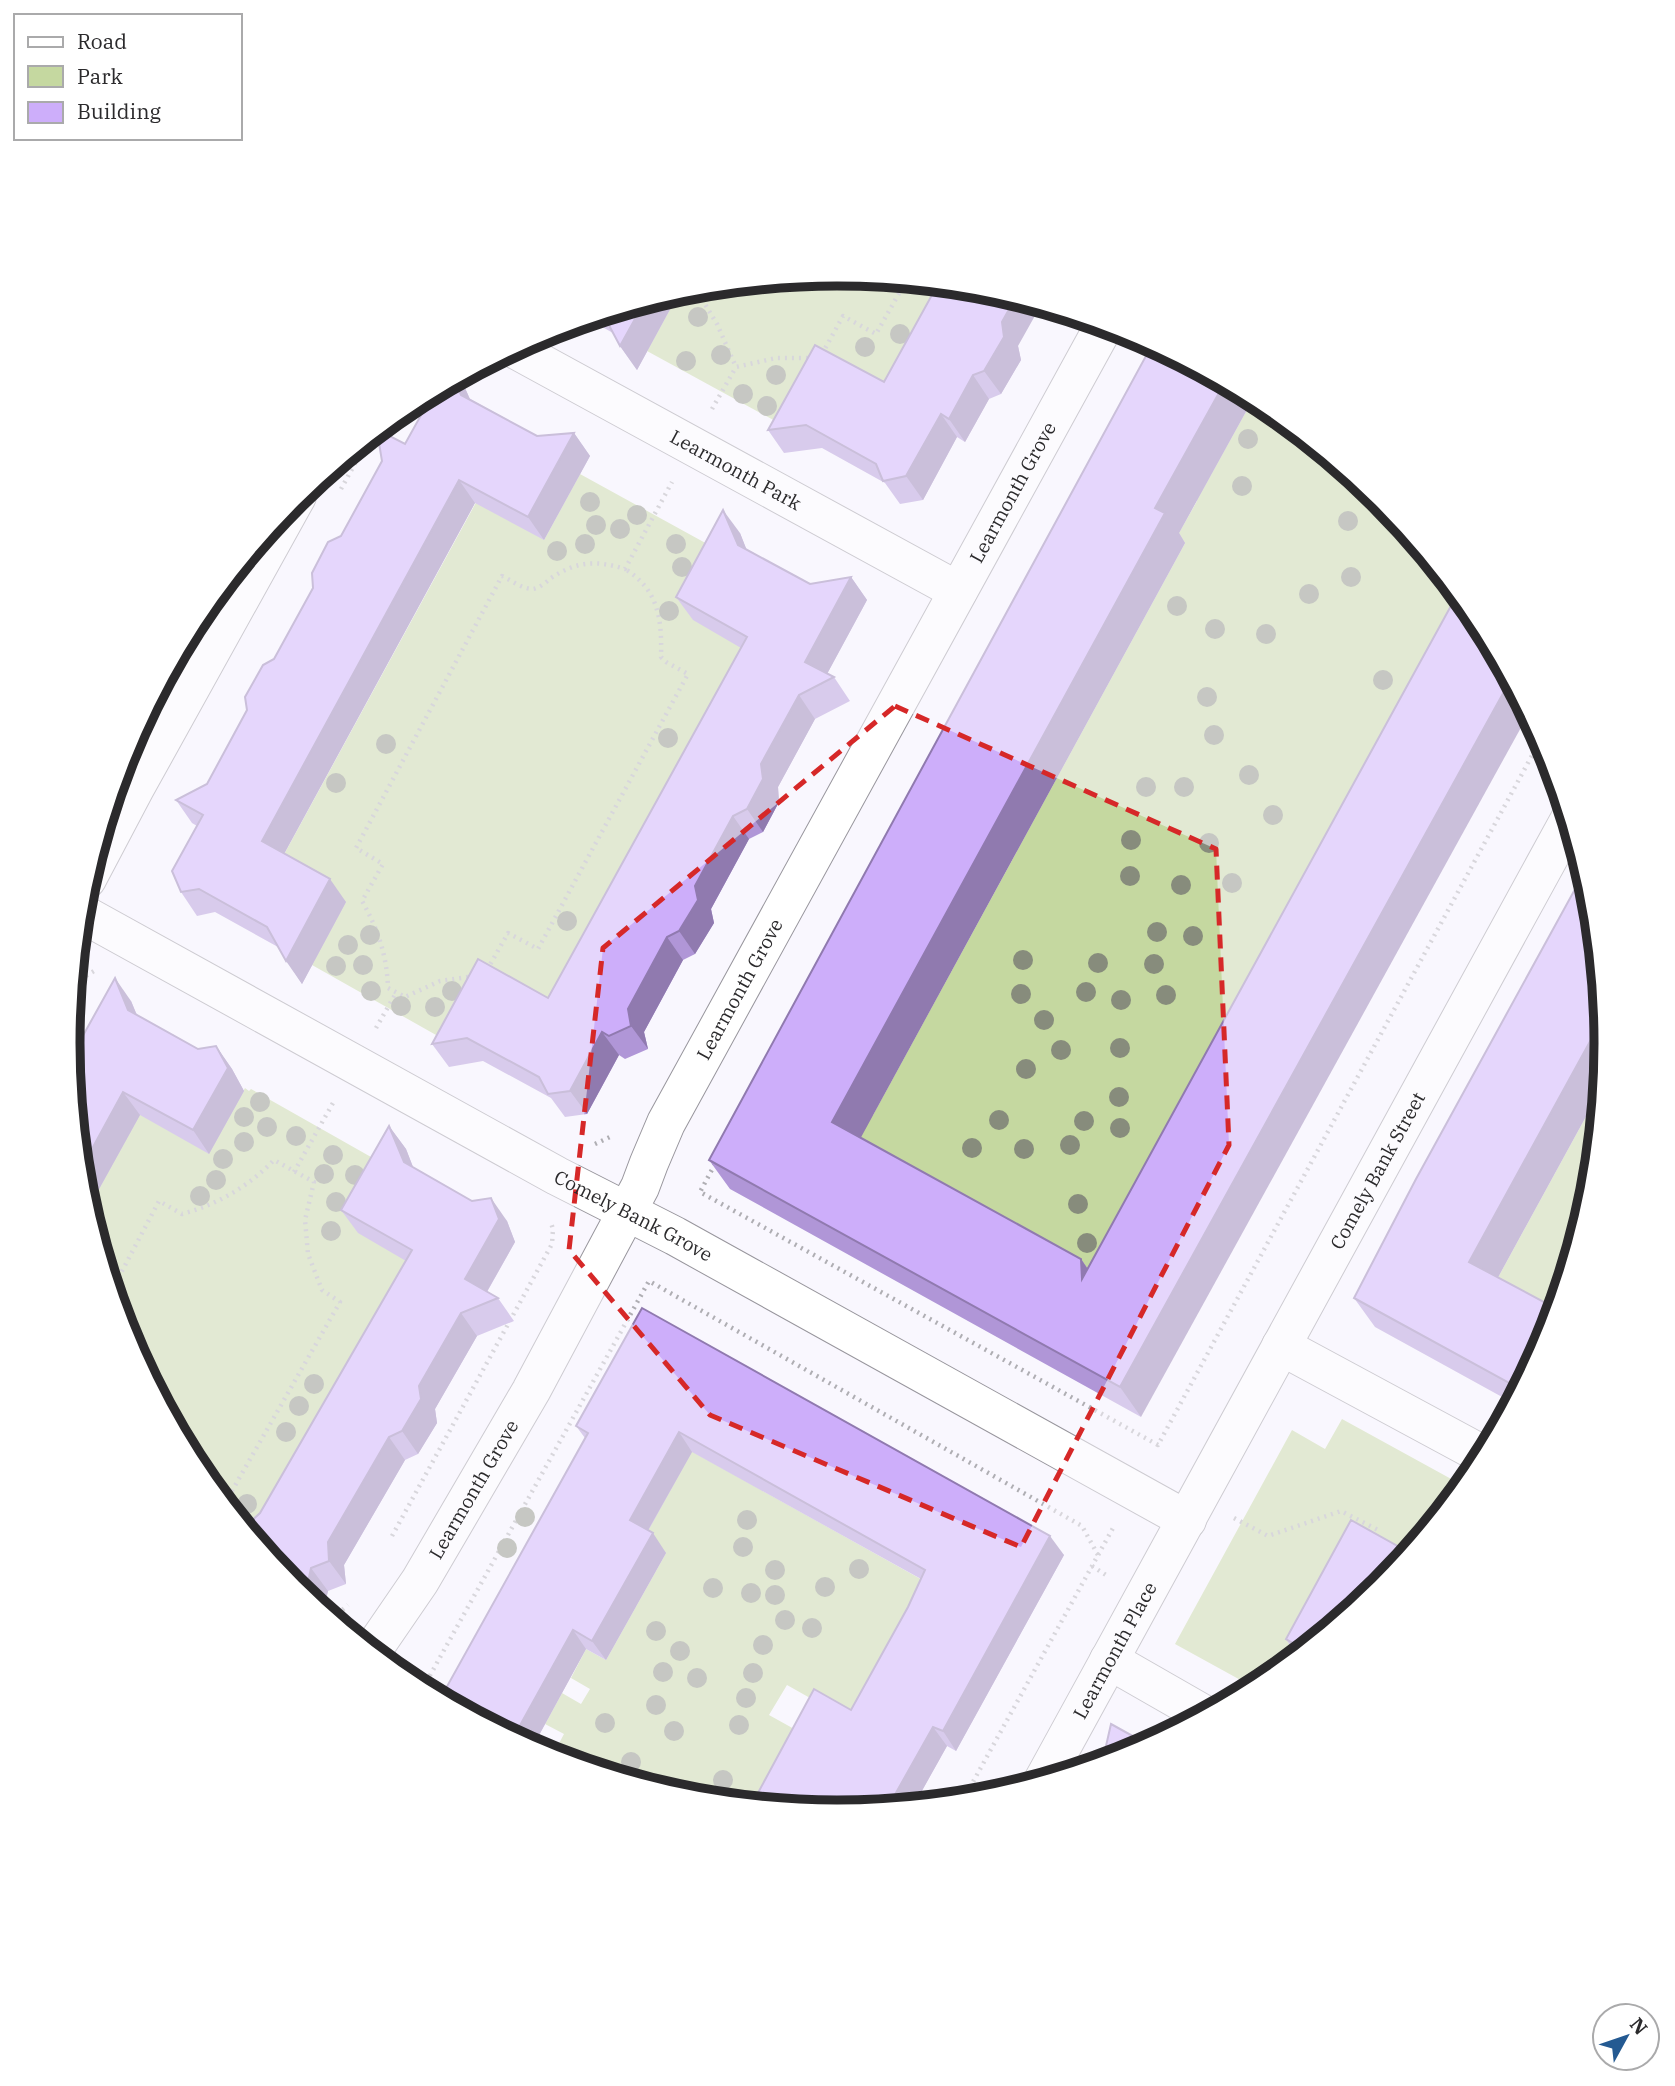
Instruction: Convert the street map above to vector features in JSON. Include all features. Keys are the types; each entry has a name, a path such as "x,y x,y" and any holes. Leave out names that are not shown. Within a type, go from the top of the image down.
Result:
{"street":[{"name":"Learmonth Grove","path":"377,1644 426,1571 531,1391 640,1187 666,1123 1100,333"},
{"name":"Learmonth Park","path":"525,354 958,591"},
{"path":"109,836 274,538"},
{"name":"Comely Bank Street","path":"1187,1520 1564,830"},
{"name":"Comely Bank Grove","path":"91,919 557,1176 675,1236 1187,1520"},
{"path":"1281,1346 1475,1451"},
{"name":"Learmonth Place","path":"1048,1770 1187,1520"},
{"path":"1109,1660 1196,1710"}],"path":[{"path":"710,413 736,367 776,358 820,358 844,316 876,334 901,289"},
{"path":"702,299 718,324 736,367"},
{"path":"337,497 359,457"},
{"path":"625,569 677,474"},
{"path":"587,563 603,563 625,569 640,581 656,603 662,626 661,657 688,674 538,949 508,933 484,976 440,981 405,997 396,993 388,988 386,963 379,935 362,901 383,864 356,848 496,587 502,576 527,588 537,589 565,569 587,563"},
{"path":"720,1156 700,1192 1158,1445 1535,749"},
{"path":"84,977 96,970"},
{"path":"374,1032 396,993"},
{"path":"294,1172 339,1093"},
{"path":"586,1144 596,1144 616,1133"},
{"path":"119,1279 159,1202 182,1214 205,1207 237,1191 261,1174 274,1160 314,1182 305,1220 308,1254 321,1290 340,1302 230,1494"},
{"path":"388,1542 552,1244 554,1229 548,1216"},
{"path":"428,1679 649,1281 1082,1526 1097,1555 970,1788"},
{"path":"1241,1522 1268,1536 1341,1511 1380,1531"},
{"path":"1092,1566 1110,1577"},
{"path":"339,1613 352,1601"}],"highlighted area":[{"path":"895,706 1216,849 1229,1145 1021,1547 710,1415 569,1250 603,948"}],"green space":[{"path":"838,286 936,292 960,296 908,392 788,428 647,351 672,305 739,292"},
{"path":"1248,408 1298,442 1373,508 1438,582 1474,633 1117,1305 857,1136 873,1115 1185,543 1176,538 1197,501 1176,474 1203,489"},
{"path":"580,474 720,551 748,651 549,1050 452,1044 312,965 264,891 491,475 544,540"},
{"path":"155,1087 209,1153 245,1088 394,1170 415,1266 267,1541 208,1464 182,1422 138,1333 106,1239 96,1194 103,1181 92,1175 89,1157 110,1168"},
{"path":"1592,1106 1580,1191 1569,1239 1543,1318 1496,1281"},
{"path":"1342,1419 1455,1481 1407,1542 1373,1578 1298,1644 1243,1682 1175,1644 1292,1430 1325,1449"},
{"path":"682,1441 695,1453 935,1587 934,1768 787,1685 769,1715 796,1730 777,1797 739,1794 642,1774 558,1746 564,1734 545,1724 562,1693 581,1704 590,1689 571,1678 586,1649 606,1660 666,1553 574,1501"}],"building":[{"path":"934,292 1010,307 1002,322 1004,337 984,371 973,375 949,419 941,414 906,476 883,481 876,464 806,425 768,430 815,345 884,382"},
{"path":"638,313 620,346 607,322"},
{"path":"1148,353 1221,390 1155,508 1165,513 832,1122 1081,1259 1082,1279 1453,602 1506,688 1120,1387 709,1160"},
{"path":"458,388 461,395 537,436 574,433 528,517 459,480 262,841 330,879 286,961 267,927 199,889 181,892 172,871 203,815 176,800 207,784 247,710 245,697 263,665 274,659 313,588 312,573 328,542 341,536 382,461 379,441 387,435 405,444 424,409"},
{"path":"723,510 738,545 810,584 851,577 805,662 834,677 799,695 761,764 763,779 747,809 733,816 695,886 698,900 679,931 667,937 628,1009 631,1026 609,1036 602,1032 570,1091 548,1094 539,1077 467,1038 432,1044 478,959 548,998 747,637 676,597"},
{"path":"1578,884 1588,944 1594,1035 1469,1262 1548,1304 1512,1385 1354,1298"},
{"path":"115,978 128,1010 198,1049 216,1046 228,1068 193,1130 123,1092 89,1154 82,1093 80,1041"},
{"path":"389,1126 404,1162 472,1201 491,1198 499,1219 465,1279 498,1298 461,1313 419,1386 421,1399 402,1431 389,1437 328,1542 329,1561 311,1568 308,1583 251,1521 260,1513 412,1250 341,1210"},
{"path":"642,1308 1050,1536 943,1731 933,1727 893,1797 838,1800 757,1795 814,1689 851,1710 908,1607 925,1570 679,1432 630,1520 653,1533 592,1641 573,1630 518,1729 445,1690 588,1433 576,1426"},
{"path":"1351,1520 1401,1548 1337,1612 1298,1644 1286,1639"},
{"path":"1111,1724 1136,1738 1103,1751"}]}
